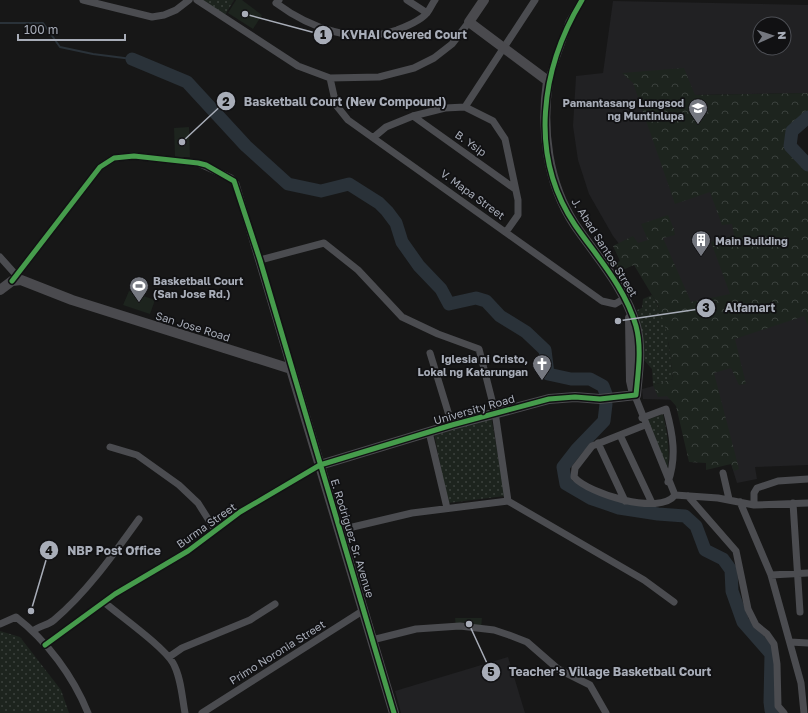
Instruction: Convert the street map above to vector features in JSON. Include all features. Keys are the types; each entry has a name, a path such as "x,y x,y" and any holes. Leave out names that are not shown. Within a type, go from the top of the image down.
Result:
{"street":[{"path":"83,0 152,17 164,15 176,10 189,0"},
{"path":"197,0 298,66 330,78 379,78 414,68 434,58 452,44 484,0"},
{"path":"279,0 276,3 288,12 326,30 348,35 368,37 406,27 427,13 435,0"},
{"path":"407,0 427,13"},
{"path":"465,107 535,0"},
{"path":"469,22 548,81 554,60 569,22 582,0"},
{"name":"V. Mapa Street","path":"330,78 332,94 341,113 602,301 615,304 625,298"},
{"name":"J. Abad Santos Street","path":"548,81 545,121 547,143 554,178 574,224 625,298 630,310 638,335 639,381 635,395"},
{"path":"374,137 386,127 413,116 445,108 465,107 493,121 505,139 516,188 518,215 506,232"},
{"name":"B. Ysip","path":"413,116 516,188"},
{"path":"0,290 14,278 100,167 114,158 134,156 198,163 231,178 236,184 260,260 291,368"},
{"path":"260,260 310,245 321,243 327,244 358,270 397,314 438,334 479,349 495,412 508,501"},
{"path":"0,257 14,278"},
{"name":"San Jose Road","path":"14,278 28,282 72,300 291,368"},
{"path":"430,353 452,424"},
{"name":"E. Rodriguez Sr. Avenue","path":"291,368 394,713"},
{"path":"635,395 643,421 668,482 675,495"},
{"name":"University Road","path":"320,465 452,424 549,398 575,397 600,399 635,395"},
{"path":"668,482 672,472 674,451 666,409 587,450 575,468 574,477 592,489 625,501 652,503 668,502 675,495 729,499 754,505 808,503"},
{"path":"429,432 447,508"},
{"path":"620,434 652,503"},
{"path":"598,443 625,501"},
{"path":"110,447 137,454 179,485 198,503 215,530"},
{"name":"Burma Street","path":"45,644 104,602 188,551 240,512 320,465"},
{"path":"723,473 729,499"},
{"path":"754,505 754,493 757,488 778,481 808,479"},
{"path":"688,496 736,551 748,609 756,625 767,634 774,644 777,664 778,706 784,713"},
{"path":"340,530 412,513 508,501 644,580 674,602"},
{"path":"740,502 771,575 801,683 804,713"},
{"path":"793,503 800,612"},
{"path":"33,631 40,626 49,624 76,599 111,558 139,520"},
{"path":"771,575 808,573"},
{"path":"104,602 169,657 176,671 185,713"},
{"path":"169,657 182,648 250,620 275,604"},
{"name":"Primo Noronia Street","path":"202,713 364,610"},
{"path":"0,624 16,617 33,631 45,644 76,687 88,713"},
{"path":"372,640 416,629 460,626 494,630 509,634 527,642 558,669 590,685 606,713"},
{"path":"790,642 808,643"}],"shaded area":[{"path":"613,1 808,5 808,93 695,95 808,207 808,465 755,467 757,479 737,483 731,464 680,400 643,399 642,389 676,380 671,344 659,300 640,271 613,236 589,194 578,160 573,126 576,76 603,73"},
{"path":"508,657 525,713 401,713 395,691"}],"green space":[{"path":"203,0 234,0 225,15"},
{"path":"236,0 242,0 262,15 253,29 228,13"},
{"path":"684,68 695,95 808,93 808,117 792,131 790,146 808,165 808,326 804,316 735,339 746,384 739,385 731,368 714,373 739,469 734,471 731,464 706,470 706,463 689,462 676,406 667,396 658,397 653,385 673,379 669,345 658,305 634,265 618,272 615,264 620,261 613,246 633,236 638,243 648,240 641,224 668,215 675,235 663,238 691,302 730,294 711,242 734,235 732,224 722,225 710,192 675,204 633,83 622,73"},
{"path":"189,127 190,157 175,157 174,128"},
{"name":"Basketball Court (San Jose Rd.)","path":"129,291 155,300 150,314 123,305"},
{"path":"652,295 661,314 664,325 669,346 673,379 653,385 652,369 642,358 641,328 637,310 642,308 643,299"},
{"path":"663,414 669,449 667,471 647,420"},
{"path":"491,416 505,496 448,503 434,433"},
{"path":"455,618 482,618 481,630 456,630"},
{"path":"0,631 20,637 61,690 69,713 0,713"}],"waterway":[{"path":"0,23 43,23 60,47 93,54 132,59"},
{"path":"132,59 187,82 246,146 288,184 321,191 349,184 379,203 396,223 402,242 419,266 441,289 449,304 476,298 486,301 500,316 526,332 545,350 548,374 571,379 590,379 603,386 606,394"},
{"path":"808,117 792,131 790,146 808,165"},
{"path":"606,404 604,421 577,449 563,467 566,484 590,498 619,508 658,514 685,516 696,526 705,550 723,559 731,570 732,591 743,622 771,654 770,702 773,713"}],"cycle path":[{"path":"45,645 115,594 188,551 240,512 320,465 452,425 549,399 575,397 600,399 636,395 639,360 639,343 636,326 618,285 575,225 560,198 550,170 546,141 546,112 549,83 557,54 568,26 582,0"},
{"path":"12,281 100,167 114,158 134,156 198,163 206,165 234,181 260,260 394,713"}],"place":[{"name":"KVHAI Covered Court","path":"245,14"},
{"name":"Pamantasang Lungsod ng Muntinlupa","path":"698,125"},
{"name":"Basketball Court (New Compound)","path":"182,142"},
{"name":"Main Building","path":"701,257"},
{"name":"Basketball Court (San Jose Rd.)","path":"139,303"},
{"name":"Alfamart","path":"618,321"},
{"name":"Iglesia ni Cristo, Lokal ng Katarungan","path":"542,381"},
{"name":"NBP Post Office","path":"31,611"},
{"name":"Teacher's Village Basketball Court","path":"469,624"}]}
